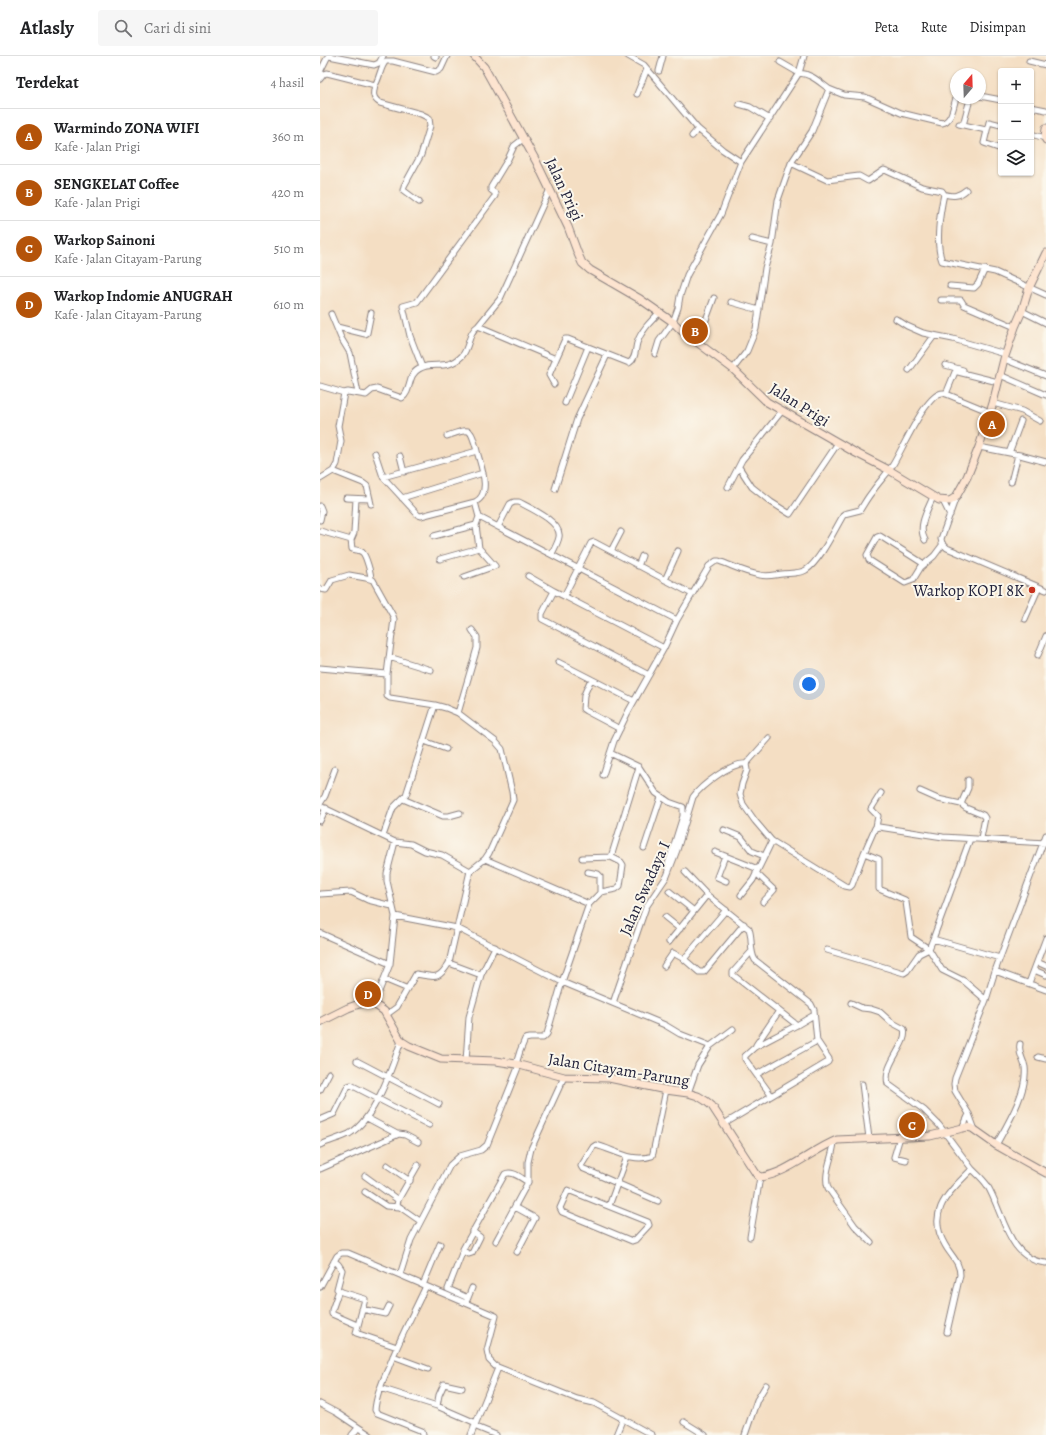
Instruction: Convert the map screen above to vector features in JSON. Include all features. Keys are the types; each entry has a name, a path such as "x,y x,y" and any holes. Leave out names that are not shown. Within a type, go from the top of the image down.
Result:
{"street":[{"path":"320,72 329,56 374,65 379,63 383,56"},
{"path":"419,202 403,190 422,155 430,126 429,118 421,114 380,103 376,100 373,93 383,64 386,61 393,61 436,72 441,69 447,56"},
{"name":"Jalan Prigi","path":"474,56 484,68 550,189 568,227 582,263 590,270 640,299 673,322 682,331 733,369 760,396 782,411 889,470 933,497 943,501"},
{"path":"628,56 647,69 698,129 723,150 741,162"},
{"path":"659,71 663,56"},
{"path":"655,354 659,341 673,322 687,275 721,214 741,162 799,73 804,56"},
{"path":"1029,61 1046,65"},
{"path":"780,62 799,73 811,76 829,89 844,95 864,97 901,113 942,123 950,120 954,104"},
{"path":"637,94 647,69"},
{"path":"320,79 327,73 376,85"},
{"path":"733,369 749,347 756,329 765,268 772,244 778,200 792,163 812,131 829,89"},
{"path":"986,97 998,99"},
{"path":"739,104 750,107 770,119"},
{"path":"969,104 961,124 986,130"},
{"path":"1034,108 1046,110"},
{"path":"998,124 989,122 984,144 998,148"},
{"path":"1034,135 1045,139 1046,128"},
{"path":"692,136 698,129"},
{"path":"422,367 410,336 403,306 418,302 495,196 491,190 491,187 514,146 523,139"},
{"path":"792,163 827,180 859,176 868,181 884,170 887,170 912,182 942,191 944,194 955,196 966,190"},
{"path":"320,386 344,393 348,392 366,395 372,390 377,389 402,398 406,394 412,374 422,367 446,365 455,362 465,352 472,332 500,299 550,189"},
{"path":"944,194 940,211 940,259 944,262 995,272 1046,295"},
{"path":"752,239 772,244"},
{"path":"1046,253 1029,288 1022,312 1015,326 1004,357 993,403 979,447 967,477 956,497 941,539 943,544 952,551 1046,590"},
{"path":"950,286 974,288 978,284 985,269"},
{"path":"699,343 714,298"},
{"path":"941,300 961,300 965,306 1015,326"},
{"path":"731,302 759,310"},
{"path":"1022,312 1046,323"},
{"path":"337,327 365,334 367,333 371,313"},
{"path":"554,384 549,375 565,339 626,362 632,362 636,344 641,333 659,313"},
{"path":"331,314 350,353 358,393"},
{"path":"896,319 907,326 934,336 953,339 1004,357 1046,376"},
{"path":"478,326 556,359"},
{"path":"909,370 934,336"},
{"path":"565,403 588,347"},
{"path":"555,489 578,419 607,354"},
{"path":"945,365 999,379 1046,394"},
{"path":"946,394 955,372 999,379"},
{"path":"320,479 333,471 338,461 340,441 338,426 344,393"},
{"path":"602,775 620,729 692,594 709,566 716,561 760,576 806,570 815,562 844,514 860,510 870,494 889,470 917,421 933,397 939,393 946,394 990,412"},
{"path":"993,403 1022,411 1040,421"},
{"path":"728,487 742,460 782,411"},
{"path":"1009,453 1021,421"},
{"path":"375,453 383,477 421,516 476,502 482,497 485,486 472,433 466,429 447,436"},
{"path":"739,466 752,487 771,502 790,514 838,443"},
{"path":"979,447 1046,462"},
{"path":"383,477 477,451"},
{"path":"1011,482 1018,455"},
{"path":"400,456 404,472"},
{"path":"333,471 367,486 370,502 346,498"},
{"path":"402,498 483,473"},
{"path":"925,540 922,532 922,526 933,497"},
{"path":"950,515 943,501 950,501 956,497"},
{"path":"356,499 354,533 351,540 352,549 362,552 364,555 371,574 371,579"},
{"path":"464,577 495,567 495,565 479,548 476,525 479,517 476,502"},
{"path":"498,527 510,504 519,502 553,522 558,529 560,536 552,554"},
{"path":"320,506 322,512 320,520"},
{"path":"479,517 678,620"},
{"path":"434,536 476,525"},
{"path":"320,530 351,540"},
{"path":"611,551 621,532"},
{"path":"924,564 880,536 877,537 867,555 869,560 905,583 912,580 924,564 934,556 943,544"},
{"path":"564,596 590,543 592,542 692,594"},
{"path":"440,559 479,548"},
{"path":"665,580 678,551"},
{"path":"638,566 642,556"},
{"path":"320,589 326,590 332,580 346,575 371,579 377,585 394,619 387,674 387,696 435,705 458,713 495,741 502,749 512,792 511,805 489,853 485,859 470,872 449,963 442,974 437,977 416,974 397,1007 386,1015"},
{"path":"528,576 664,648"},
{"path":"1025,619 1038,587"},
{"path":"554,591 542,614 542,619 649,675"},
{"path":"458,713 477,648 477,637 472,630"},
{"path":"1038,655 1046,636"},
{"path":"389,657 431,670"},
{"path":"558,662 634,702"},
{"path":"320,668 387,674"},
{"path":"591,679 584,695 584,708 586,711 620,729"},
{"path":"383,836 393,808 406,795 435,705"},
{"path":"768,738 746,764 747,770 740,791 741,798 747,811 772,841 848,887 852,885 873,830 876,827 878,816 871,809 881,793"},
{"path":"424,741 446,749"},
{"path":"611,751 639,767 654,790 661,797 669,802 682,806 684,810 669,859 667,876"},
{"name":"Jalan Swadaya I","path":"613,1003 646,907 667,876 677,850 693,797 698,791 728,769 746,764"},
{"path":"611,857 639,767"},
{"path":"320,821 322,806 334,769"},
{"path":"961,804 968,788 968,780"},
{"path":"920,791 938,799 961,804 966,808 983,815 985,818 981,838"},
{"path":"644,848 661,797"},
{"path":"402,799 443,816 460,813"},
{"path":"322,806 395,842 411,844 425,851 439,854 470,872"},
{"path":"876,827 943,837 970,839 981,838 1045,843"},
{"path":"724,830 741,837 752,851 764,856"},
{"path":"976,1131 969,1114 955,1091 954,1084 986,1000 995,971 1045,843 1046,835"},
{"path":"827,950 901,973 907,971 916,958 925,951 933,939 970,839"},
{"path":"741,895 757,871 772,841"},
{"path":"374,1004 390,964 395,916 387,881 387,873 395,842"},
{"path":"716,852 757,871 774,890 763,902"},
{"path":"864,853 879,859 879,889 905,900 911,937 942,970 964,981 986,1000"},
{"path":"725,856 717,877 726,881"},
{"path":"400,1275 409,1246 420,1221 453,1161 465,1154 481,1150 487,1145 518,1064 520,1051 525,1039 546,1037 562,982 590,904 600,892 618,888 622,882 623,865 621,862 614,860 611,857 582,858"},
{"path":"485,859 590,904"},
{"path":"588,872 598,874 600,876 600,892"},
{"path":"685,872 707,895 744,924 751,933 753,956 757,961 811,1004 814,1010 816,1041 829,1059 828,1062 724,1124"},
{"path":"669,891 694,911"},
{"path":"320,894 351,892 368,900 392,906"},
{"path":"669,942 707,895"},
{"path":"684,959 726,910"},
{"path":"395,916 457,928 562,982 665,1025 680,1034 701,1042 709,1047"},
{"path":"665,917 680,928"},
{"path":"664,966 673,953 684,959 699,972 704,972 744,924"},
{"path":"320,933 390,964"},
{"path":"1029,983 1046,938"},
{"path":"933,939 1000,958"},
{"path":"466,1060 469,1017 481,975 495,947"},
{"path":"752,951 732,975 798,1025"},
{"path":"1037,962 1046,966"},
{"path":"449,963 481,975"},
{"path":"1034,970 1046,975"},
{"path":"995,971 1046,990"},
{"path":"384,979 408,988"},
{"path":"320,1022 348,1008 366,1002 379,1007 386,1015 401,1041 389,1077 367,1118 350,1133 320,1145"},
{"path":"851,1002 862,1008 880,1012 891,1022 904,1029 904,1038 889,1066 887,1077 888,1084 924,1110 939,1125 969,1162 972,1169 986,1184 1006,1229 1016,1247 1028,1258 1040,1263 1046,1263"},
{"path":"771,1095 745,1058 755,1047 779,1011"},
{"path":"755,1047 814,1015"},
{"path":"688,1093 698,1065 709,1047 733,1029"},
{"name":"Jalan Citayam-Parung","path":"401,1041 409,1046 441,1059 496,1061 518,1064 564,1077 609,1078 688,1093 706,1101 712,1106 755,1173 760,1177"},
{"path":"757,1074 816,1041"},
{"path":"996,1145 1018,1102 1024,1081 1025,1067 1019,1050 1020,1044"},
{"path":"1038,1057 1046,1059"},
{"path":"357,1061 439,1104"},
{"path":"320,1090 329,1073"},
{"path":"496,1241 528,1182 528,1162 531,1149 564,1077"},
{"path":"862,1084 869,1138"},
{"path":"320,1120 334,1114 350,1085 429,1125"},
{"path":"658,1200 582,1168 581,1165 596,1145 627,1157 648,1157 653,1155 666,1090"},
{"path":"958,1128 969,1114"},
{"path":"367,1118 397,1134 405,1135 418,1142"},
{"path":"750,1237 760,1177 774,1175 825,1145 842,1139 930,1136 958,1128 969,1127 996,1145 1046,1173"},
{"path":"320,1169 397,1134"},
{"path":"900,1137 894,1157 906,1160"},
{"path":"834,1142 826,1177 828,1188 855,1226 871,1242"},
{"path":"609,1206 627,1157"},
{"path":"387,1165 410,1181"},
{"path":"418,1165 398,1200 397,1205 420,1221"},
{"path":"947,1332 960,1275 960,1267 945,1245 939,1232 937,1221 939,1210 944,1200 972,1169"},
{"path":"472,1231 506,1173 512,1173 528,1182"},
{"path":"365,1176 398,1200"},
{"path":"568,1190 609,1206 648,1222 649,1225 635,1240 632,1241 560,1210 568,1190"},
{"path":"366,1192 386,1206 400,1207"},
{"path":"515,1207 535,1218 517,1252"},
{"path":"423,1435 422,1431 377,1413 375,1410 380,1388 425,1286 440,1244"},
{"path":"462,1253 448,1289 496,1316 487,1350 489,1360 498,1368 577,1399 594,1403 652,1435"},
{"path":"320,1287 338,1254 348,1254 425,1286 467,1300"},
{"path":"334,1261 342,1268 342,1273 337,1286 339,1290 332,1314 357,1325"},
{"path":"467,1300 472,1288"},
{"path":"339,1290 364,1298 366,1301 357,1325 355,1332 356,1334 397,1347"},
{"path":"362,1309 385,1314 389,1306"},
{"path":"393,1356 428,1369"},
{"path":"471,1435 498,1368"},
{"path":"437,1406 444,1384 462,1388"},
{"path":"744,1435 757,1400 766,1385"},
{"path":"380,1388 437,1406 496,1435"},
{"path":"320,1404 337,1413 370,1435"},
{"path":"616,1435 623,1418"},
{"path":"684,1422 705,1435"},
{"path":"352,1435 358,1428"}],"place":[{"name":"SENGKELAT Coffee","path":"695,331"},
{"name":"Warmindo ZONA WIFI","path":"992,424"},
{"name":"Warkop KOPI 8K","path":"1032,590"},
{"name":"Warkop Indomie ANUGRAH","path":"368,994"},
{"name":"Warkop Sainoni","path":"912,1125"}]}
